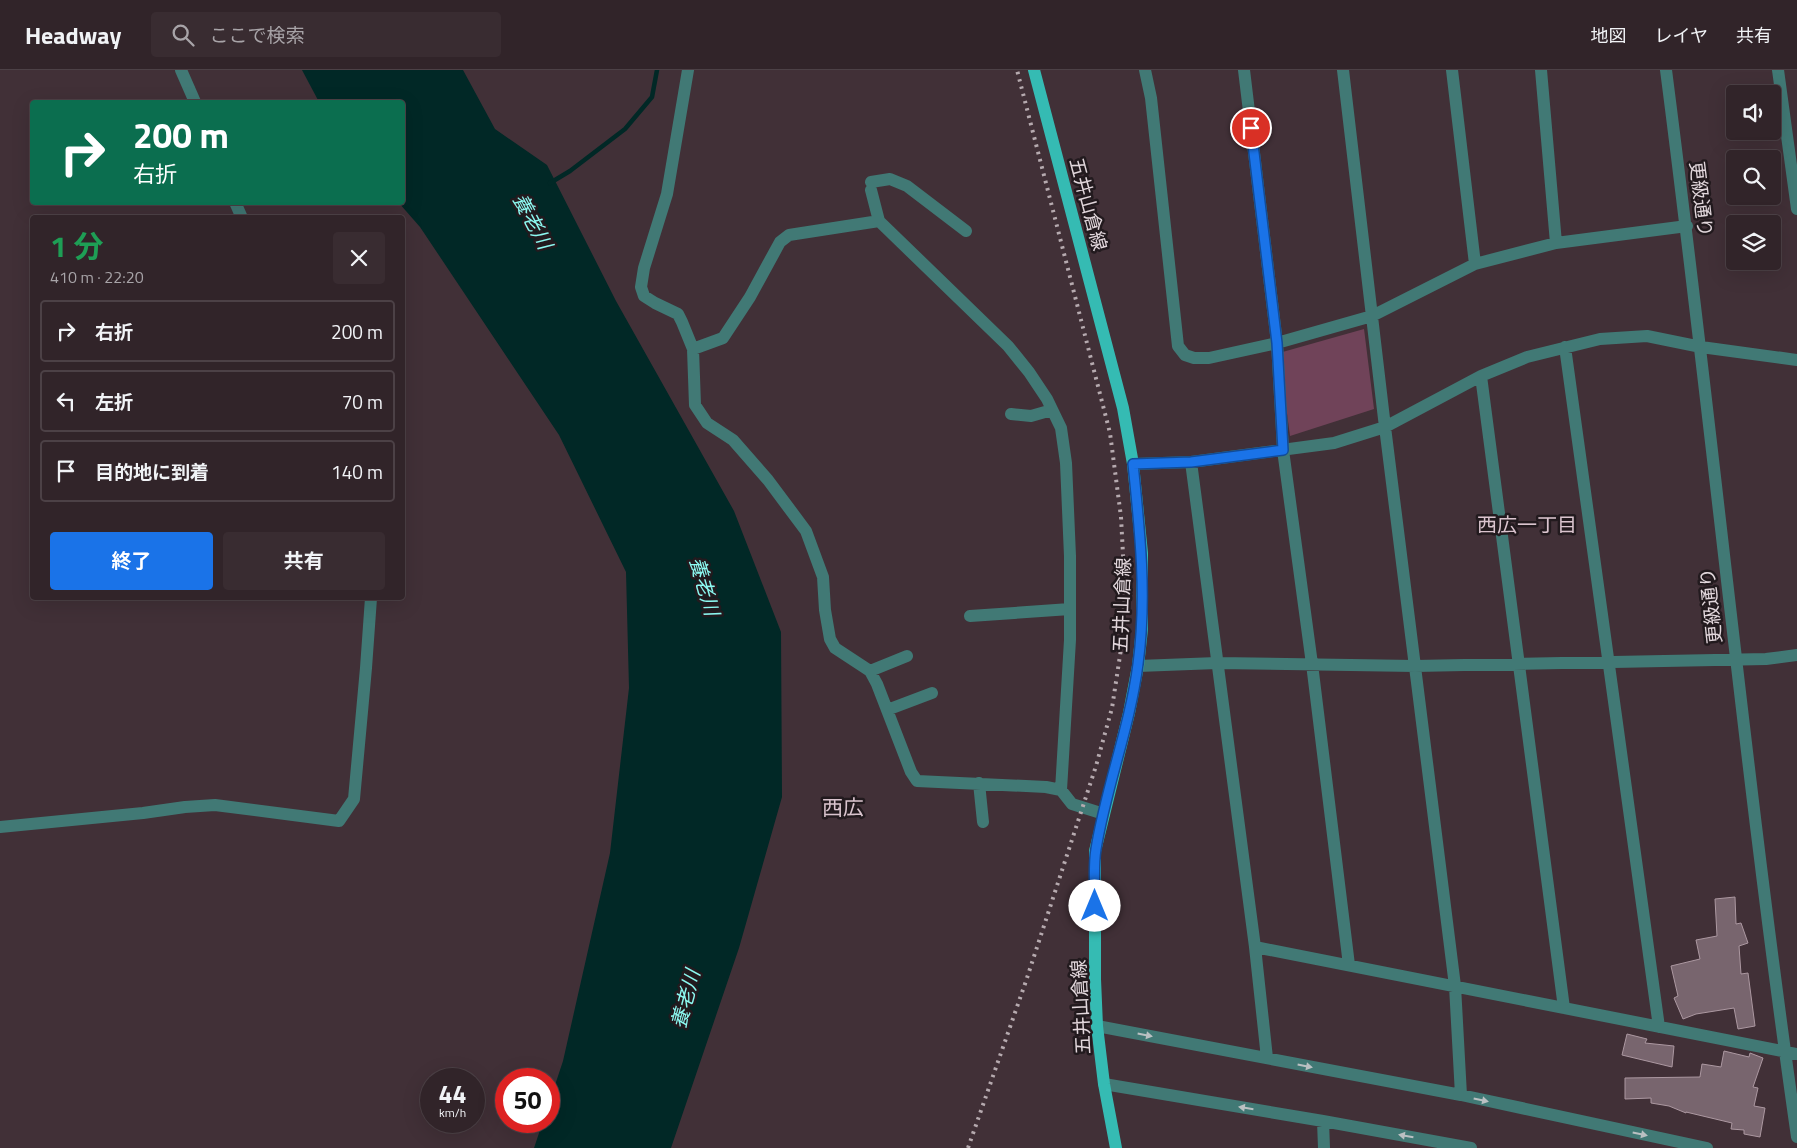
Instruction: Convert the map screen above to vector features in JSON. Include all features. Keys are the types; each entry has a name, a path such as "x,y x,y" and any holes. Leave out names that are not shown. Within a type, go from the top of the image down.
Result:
{"main road":[{"name":"五井山倉線","path":"1034,70 1123,408 1133,464 1142,553 1142,629 1138,666 1129,713 1095,851 1097,1026 1104,1084 1116,1148"}],"street":[{"path":"181,70 194,100"},
{"path":"688,70 667,194 644,268 641,288 644,296 655,304 678,314 693,350 695,405 708,423 733,440 768,480 806,531 824,577 825,610 830,639 835,648 870,671 877,684 911,772 918,781 1046,787 1061,790 1072,804 1104,814"},
{"path":"1145,70 1151,98 1178,346 1185,355 1194,358 1209,358 1277,343 1372,316 1475,264 1556,243 1686,226"},
{"path":"1244,70 1277,343 1283,450 1312,664 1348,966"},
{"path":"1343,70 1414,666 1455,986 1461,1096"},
{"path":"1452,70 1475,264"},
{"path":"1541,70 1556,243"},
{"name":"更級通り","path":"1666,70 1701,347 1735,660 1791,1053 1797,1137"},
{"path":"1778,70 1795,181 1797,209"},
{"path":"966,231 907,186 890,179 871,186 879,221 1008,346 1029,372 1061,428 1066,463 1070,556 1070,640 1061,790"},
{"path":"693,350 723,338 750,297 780,242 789,235 879,221"},
{"path":"1133,464 1191,462 1334,443 1385,427 1481,376 1527,357 1600,339 1646,336 1701,347 1797,360"},
{"path":"1565,347 1659,1027"},
{"path":"1481,376 1564,1008"},
{"path":"1011,414 1031,416 1052,410"},
{"path":"1191,462 1255,947 1267,1058"},
{"path":"0,827 215,805 339,821 354,799 371,600"},
{"path":"970,616 1070,608"},
{"path":"1138,666 1217,663 1414,666 1735,660 1766,659 1797,654"},
{"path":"870,671 908,656"},
{"path":"887,710 932,693"},
{"path":"979,783 983,822"},
{"path":"1255,947 1791,1053"},
{"path":"1097,1026 1461,1096 1707,1148"},
{"path":"1104,1084 1464,1147"},
{"path":"1323,1121 1324,1148"}],"shaded area":[{"path":"1364,329 1374,409 1290,436 1279,353"}],"water":[{"name":"養老川","path":"302,70 463,70 495,129 547,165 616,301 734,511 781,632 782,797 739,948 671,1148 534,1148 539,1133 560,1133 560,1070 610,853 629,688 626,572 559,435 420,227 401,205 405,205 405,100 318,100"}],"building":[{"path":"1735,897 1736,924 1741,923 1748,943 1739,946 1741,974 1748,973 1755,1026 1738,1029 1734,1008 1696,1014 1683,1019 1674,998 1678,996 1671,966 1700,959 1696,940 1717,936 1715,899"},
{"path":"1627,1034 1647,1039 1645,1043 1674,1046 1672,1067 1622,1055"},
{"path":"1724,1051 1749,1057 1750,1053 1763,1058 1753,1087 1758,1088 1754,1106 1765,1108 1760,1137 1744,1134 1744,1130 1731,1129 1732,1123 1651,1103 1651,1098 1625,1099 1625,1078 1700,1077 1702,1064 1721,1067"}],"waterway":[{"path":"550,183 570,171 625,129 652,97 657,70"}],"railway":[{"path":"968,1148 1026,981 1096,766 1112,708 1121,649 1125,592 1121,517 1110,433 1017,70"}],"district":[{"name":"西広一丁目","path":"1527,524"},
{"name":"西広","path":"843,807"}],"route":[{"path":"1095,906 1095,851 1129,713 1138,666 1142,629 1142,553 1133,464 1191,462 1283,450 1277,343 1251,128"}]}
